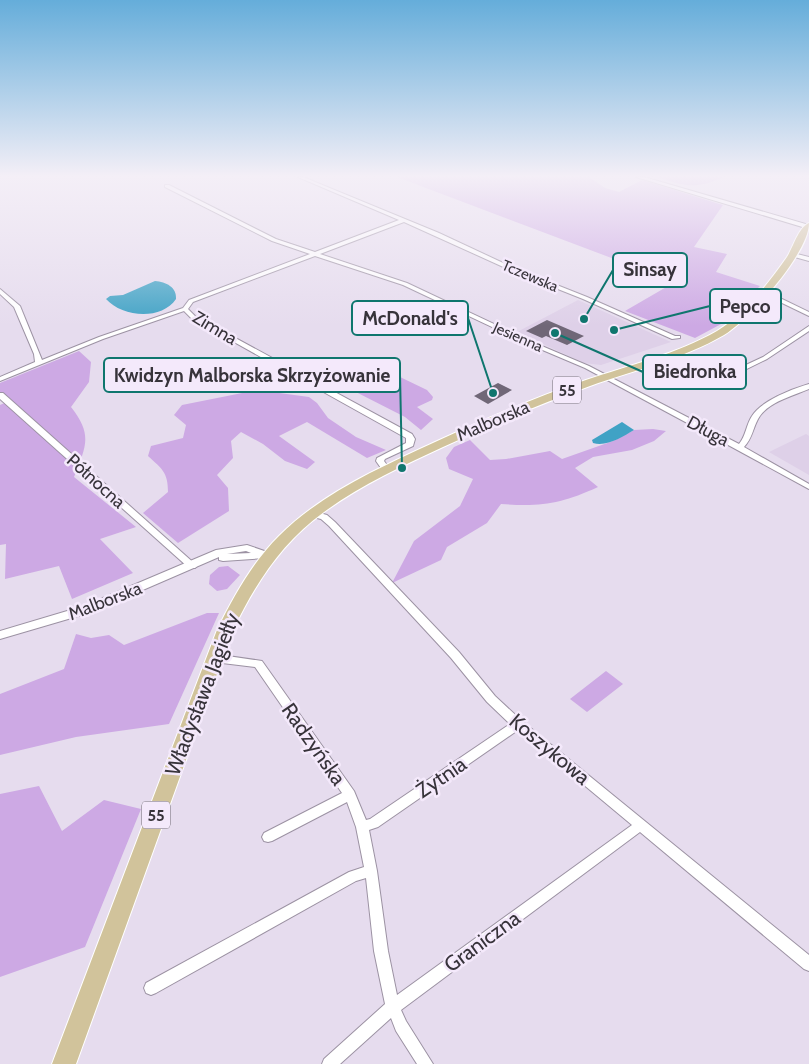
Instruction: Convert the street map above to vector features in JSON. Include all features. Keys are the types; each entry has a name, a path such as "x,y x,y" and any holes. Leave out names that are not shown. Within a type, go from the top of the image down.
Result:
{"main road":[{"name":"Malborska","path":"269,556 283,540 312,514 356,484 386,469 520,409 721,333 743,316 793,255 809,227"},
{"name":"Władysława Jagiełły","path":"64,1064 225,630 242,593 269,556"}],"street":[{"name":"Jesienna","path":"248,227 274,240 405,284 606,377"},
{"name":"Zimna","path":"0,379 101,338 185,309 192,301 387,227"},
{"name":"Tczewska","path":"420,227 512,269 585,298 648,328 674,338 678,337"},
{"path":"793,255 809,259"},
{"path":"0,291 17,306 39,363"},
{"path":"761,294 780,300 809,314"},
{"name":"Zimna","path":"185,309 193,317 409,436 411,439 410,444 382,458 380,461 386,469"},
{"path":"707,385 765,358 809,328"},
{"name":"Długa","path":"606,377 740,447 809,487"},
{"path":"740,447 745,444 757,414 763,408 809,386"},
{"name":"Północna","path":"0,396 192,566"},
{"name":"Koszykowa","path":"312,514 324,517 332,524 455,655 492,699 518,724 809,964"},
{"name":"Malborska","path":"0,635 88,609 192,566 220,552 247,548 269,556"},
{"name":"Malborska","path":"208,559 269,556"},
{"path":"244,557 257,571"},
{"name":"Radzyńska","path":"214,658 258,664 350,795 362,827 371,872 381,951 393,1007 402,1026 426,1064"},
{"name":"Żytnia","path":"362,827 374,823 518,724"},
{"path":"268,837 350,795"},
{"name":"Graniczna","path":"329,1064 393,1007 641,825"},
{"path":"151,988 353,876 371,872"}],"shaded area":[{"path":"528,227 708,227 694,247 727,254 716,272 760,286 723,323 695,338 625,311 675,282"},
{"path":"578,300 671,342 601,365 584,363 517,332"},
{"path":"79,351 91,362 89,382 71,407 85,433 82,457 74,477 136,527 100,539 133,573 72,599 59,566 5,579 6,544 0,545 0,405 9,401 0,392 0,383"},
{"path":"315,358 373,364 427,390 433,397 432,400 417,407 433,419 421,430 405,417 348,388"},
{"path":"257,390 309,397 317,403 328,418 356,437 386,450 367,458 307,422 279,436 315,462 307,469 285,461 263,444 241,432 231,441 233,458 217,475 228,488 229,511 178,543 143,513 168,492 167,480 163,471 148,456 151,446 183,438 186,425 174,415 182,405"},
{"path":"653,429 666,431 654,441 632,450 593,457 575,468 598,487 562,501 551,503 528,505 501,504 487,523 447,547 441,560 392,583 414,541 460,506 473,479 449,469 446,458 454,447 470,440 490,460 550,451 562,459 613,441 634,430"},
{"path":"806,434 809,436 809,475 769,452"},
{"path":"228,566 240,575 227,589 217,591 209,584 210,575 219,567"},
{"path":"207,613 219,613 169,724 76,737 0,755 0,694 64,669 76,634 91,638 109,635 124,645"},
{"path":"606,671 623,684 587,712 570,699"},
{"path":"39,786 62,831 104,800 141,809 85,947 0,977 0,794"}],"water":[{"path":"155,281 173,288 176,295 176,299 161,311 141,314 131,313 113,305 106,299 110,296 123,295"},
{"path":"622,422 634,430 604,444 593,443 592,440"}],"building":[{"path":"547,320 584,336 567,345 546,336 542,338 526,331"},
{"path":"498,383 512,390 488,404 474,396"}],"place":[{"name":"Sinsay","path":"584,319"},
{"name":"Pepco","path":"614,330"},
{"name":"Biedronka","path":"555,333"},
{"name":"McDonald's","path":"493,393"},
{"name":"Kwidzyn Malborska Skrzyżowanie","path":"402,468"}]}
